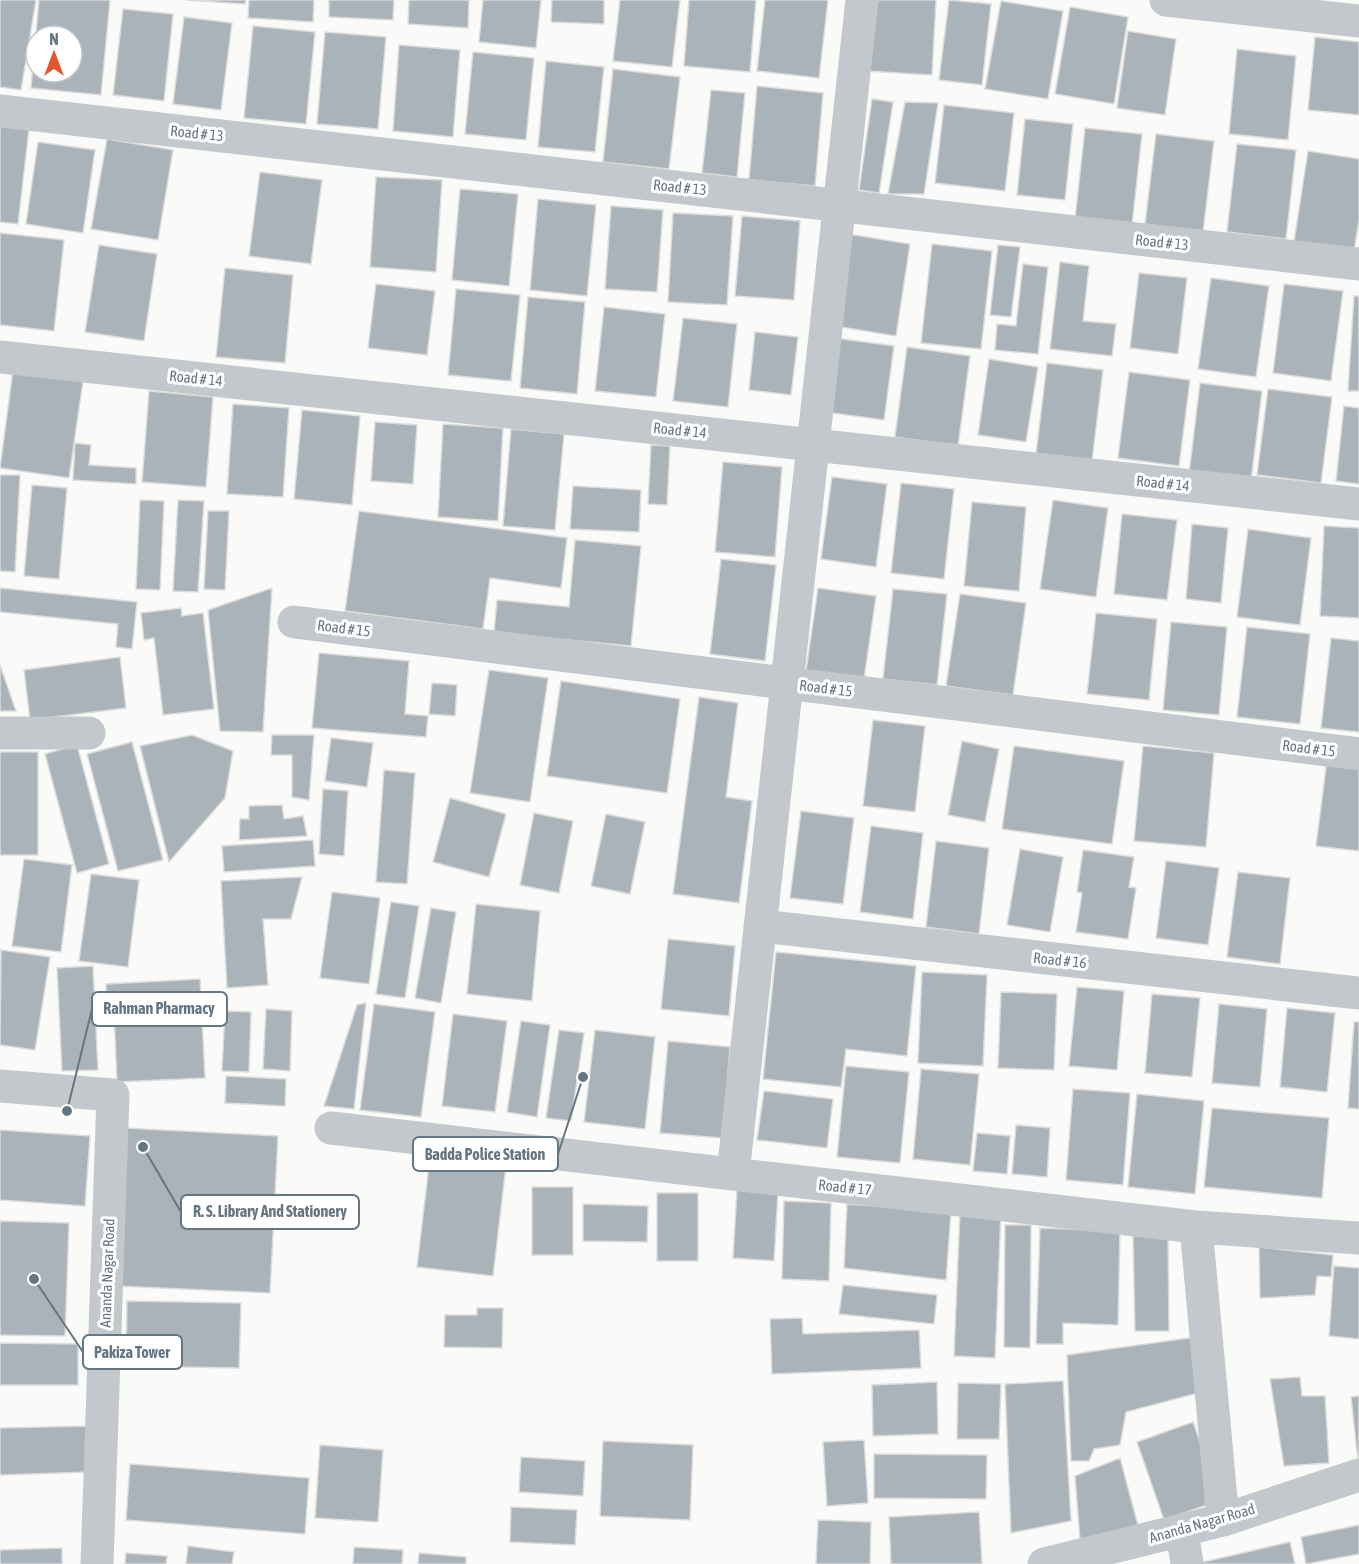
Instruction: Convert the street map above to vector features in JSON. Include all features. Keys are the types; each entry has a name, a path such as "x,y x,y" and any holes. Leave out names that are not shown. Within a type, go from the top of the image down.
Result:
{"street":[{"path":"733,1174 862,0"},
{"path":"1166,0 1359,21"},
{"name":"Road # 13","path":"0,111 1359,264"},
{"name":"Road # 14","path":"0,357 1359,504"},
{"name":"Road # 15","path":"294,622 1359,754"},
{"path":"0,732 89,732"},
{"name":"Road # 16","path":"760,926 1359,993"},
{"name":"Ananda Nagar Road","path":"0,1086 113,1095 97,1564"},
{"name":"Road # 17","path":"331,1128 1196,1227 1359,1238"},
{"path":"1196,1227 1223,1520"},
{"name":"Ananda Nagar Road","path":"1044,1564 1223,1520 1359,1475"},
{"path":"1182,1530 1187,1564"}],"building":[{"path":"0,0 36,0 32,24 24,24 24,72 21,90 0,87"},
{"path":"39,0 110,0 101,95 31,88 31,84 84,84 84,24 37,24"},
{"path":"186,0 246,0 245,4"},
{"path":"249,0 314,0 313,22 248,18"},
{"path":"329,0 394,0 393,20 329,17"},
{"path":"409,0 469,0 468,28 408,24"},
{"path":"483,0 541,0 536,48 479,42"},
{"path":"552,0 604,0 604,24 551,22"},
{"path":"620,0 680,0 672,67 613,61"},
{"path":"689,0 756,0 750,72 684,66"},
{"path":"765,0 828,0 819,78 757,71"},
{"path":"871,0 936,0 932,75 867,71"},
{"path":"949,0 991,4 982,85 939,80"},
{"path":"1001,1 1063,11 1048,99 985,89"},
{"path":"1070,7 1128,17 1114,104 1055,94"},
{"path":"123,9 173,14 164,101 113,95"},
{"path":"184,17 232,23 221,110 173,104"},
{"path":"253,26 315,32 306,124 244,118"},
{"path":"1128,31 1176,39 1165,115 1117,108"},
{"path":"325,32 386,37 378,129 317,124"},
{"path":"1315,37 1359,42 1359,115 1308,110"},
{"path":"399,45 460,50 453,137 393,131"},
{"path":"1237,49 1296,56 1288,140 1229,134"},
{"path":"473,52 534,58 526,140 465,134"},
{"path":"546,61 604,67 595,152 538,147"},
{"path":"613,69 680,77 669,169 603,162"},
{"path":"757,86 823,93 815,186 749,180"},
{"path":"711,90 745,93 737,177 702,173"},
{"path":"872,99 893,102 879,193 859,190"},
{"path":"905,102 938,103 924,194 888,194"},
{"path":"944,105 1014,113 1005,191 935,183"},
{"path":"1025,119 1073,124 1065,200 1017,195"},
{"path":"0,125 29,129 18,224 0,222"},
{"path":"1085,128 1142,134 1132,225 1075,219"},
{"path":"1156,134 1214,141 1203,232 1145,224"},
{"path":"107,139 173,150 158,240 91,229"},
{"path":"38,142 95,150 83,233 26,224"},
{"path":"1237,144 1296,150 1286,239 1227,232"},
{"path":"1308,151 1359,159 1359,221 1354,251 1294,242"},
{"path":"260,172 322,180 311,264 249,256"},
{"path":"376,177 442,180 436,272 370,267"},
{"path":"460,189 518,194 509,286 452,280"},
{"path":"538,199 596,205 587,296 530,290"},
{"path":"611,206 663,210 657,292 605,289"},
{"path":"673,213 733,216 727,305 668,302"},
{"path":"742,216 800,221 794,300 735,296"},
{"path":"0,233 64,240 54,331 0,325"},
{"path":"848,234 910,244 896,336 835,326"},
{"path":"932,244 992,251 981,349 921,343"},
{"path":"99,245 157,254 144,341 85,332"},
{"path":"998,245 1020,247 1011,317 990,315"},
{"path":"1060,262 1089,266 1083,321 1116,324 1112,356 1050,349"},
{"path":"1023,264 1048,267 1038,354 995,350 997,324 1016,326"},
{"path":"225,268 293,275 285,363 216,357"},
{"path":"1139,273 1187,278 1178,354 1130,348"},
{"path":"1211,278 1269,286 1256,377 1198,369"},
{"path":"376,284 435,291 427,355 368,348"},
{"path":"1284,284 1343,291 1331,381 1273,373"},
{"path":"456,289 520,295 511,381 448,375"},
{"path":"1354,296 1359,296 1359,391 1348,391"},
{"path":"528,297 585,302 577,394 520,388"},
{"path":"604,307 665,314 656,397 595,391"},
{"path":"683,318 737,324 728,407 673,401"},
{"path":"755,332 798,337 791,395 749,390"},
{"path":"835,338 894,346 884,420 825,412"},
{"path":"907,347 970,356 958,446 895,437"},
{"path":"989,359 1038,367 1026,442 978,435"},
{"path":"1047,363 1103,370 1092,461 1036,454"},
{"path":"13,370 83,381 69,478 0,468"},
{"path":"1129,372 1190,380 1179,466 1118,458"},
{"path":"1200,383 1262,391 1251,481 1189,474"},
{"path":"1268,389 1332,397 1321,483 1257,475"},
{"path":"149,391 213,397 206,487 142,482"},
{"path":"233,404 289,408 283,497 227,494"},
{"path":"1344,406 1359,408 1359,484 1336,481"},
{"path":"302,410 360,416 352,505 294,499"},
{"path":"375,422 417,425 413,484 371,481"},
{"path":"443,424 503,428 498,521 438,517"},
{"path":"511,429 564,434 555,530 503,526"},
{"path":"75,443 91,445 89,465 136,468 136,484 73,480"},
{"path":"651,445 670,446 667,505 648,504"},
{"path":"723,462 782,467 775,557 715,552"},
{"path":"0,475 20,475 15,572 0,571"},
{"path":"832,477 887,484 876,567 821,559"},
{"path":"901,483 954,489 944,579 891,573"},
{"path":"32,485 67,488 59,579 24,576"},
{"path":"573,486 641,490 639,532 570,529"},
{"path":"140,500 164,501 160,590 136,589"},
{"path":"178,500 204,501 198,592 173,591"},
{"path":"1053,500 1108,508 1096,597 1040,589"},
{"path":"972,502 1026,507 1019,591 964,586"},
{"path":"208,511 229,511 225,590 204,589"},
{"path":"359,511 567,538 561,588 490,578 483,629 345,611"},
{"path":"1122,514 1177,520 1167,600 1114,594"},
{"path":"1192,524 1228,528 1221,603 1186,599"},
{"path":"1324,526 1359,528 1359,618 1320,616"},
{"path":"1248,529 1311,538 1300,625 1237,617"},
{"path":"575,540 641,546 631,646 494,633 497,600 569,607"},
{"path":"721,559 776,565 765,661 710,654"},
{"path":"0,588 137,602 132,649 116,647 118,624 0,612"},
{"path":"272,588 263,732 220,731 208,610"},
{"path":"818,588 876,596 864,679 806,671"},
{"path":"893,589 947,594 937,685 883,679"},
{"path":"960,594 1026,603 1013,695 946,686"},
{"path":"181,608 182,616 203,613 214,709 163,715 154,638 144,640 141,613"},
{"path":"1096,613 1157,619 1149,700 1087,694"},
{"path":"1171,622 1227,627 1219,715 1163,710"},
{"path":"1247,627 1310,634 1300,724 1237,717"},
{"path":"1331,638 1359,641 1359,732 1321,728"},
{"path":"319,653 409,661 405,714 428,716 426,737 312,728"},
{"path":"120,657 126,708 30,720 24,670"},
{"path":"0,665 16,711 0,711"},
{"path":"489,670 548,678 530,802 470,793"},
{"path":"561,681 680,699 667,793 547,776"},
{"path":"432,683 457,685 455,716 429,714"},
{"path":"699,697 738,703 726,797 752,801 739,903 673,894"},
{"path":"873,720 925,726 915,812 863,806"},
{"path":"192,735 233,751 225,798 169,862 140,746"},
{"path":"272,735 314,735 309,800 292,797 292,755 271,755"},
{"path":"331,738 373,743 367,787 325,781"},
{"path":"962,741 999,749 985,822 948,815"},
{"path":"132,742 163,860 118,871 87,754"},
{"path":"77,745 109,864 77,873 45,754"},
{"path":"1014,746 1124,761 1112,844 1002,829"},
{"path":"1143,746 1214,753 1206,847 1134,841"},
{"path":"0,752 38,752 38,855 0,855"},
{"path":"1327,760 1359,764 1359,851 1316,846"},
{"path":"384,770 415,773 407,884 376,882"},
{"path":"323,789 348,791 344,856 319,854"},
{"path":"450,798 506,814 489,877 433,862"},
{"path":"282,805 284,819 303,816 307,836 239,840 240,819 249,819 249,806"},
{"path":"801,811 854,818 843,904 790,898"},
{"path":"534,813 573,821 559,893 520,885"},
{"path":"606,814 645,822 630,894 591,886"},
{"path":"871,826 923,833 913,919 860,912"},
{"path":"313,840 315,866 224,872 222,846"},
{"path":"936,841 989,848 979,934 926,927"},
{"path":"1020,849 1063,857 1050,932 1007,925"},
{"path":"1083,850 1134,857 1129,887 1136,888 1128,939 1076,932 1082,893 1077,892"},
{"path":"24,859 72,865 61,952 12,946"},
{"path":"1166,861 1219,868 1208,945 1156,938"},
{"path":"1238,872 1290,878 1280,964 1227,957"},
{"path":"91,874 139,880 128,967 79,961"},
{"path":"302,877 291,919 263,919 268,985 227,988 221,881"},
{"path":"332,892 380,898 369,984 320,978"},
{"path":"391,902 419,906 405,998 376,994"},
{"path":"476,904 540,911 532,1001 467,994"},
{"path":"431,908 456,912 441,1003 415,998"},
{"path":"668,939 735,946 729,1016 661,1009"},
{"path":"1,950 50,957 35,1050 0,1045"},
{"path":"776,952 916,966 907,1056 846,1049 841,1087 763,1079"},
{"path":"93,966 98,1070 62,1071 57,968"},
{"path":"922,972 987,975 983,1066 918,1063"},
{"path":"200,979 205,1078 117,1082 114,1013 107,1014 106,984"},
{"path":"1077,987 1124,991 1117,1070 1069,1066"},
{"path":"1001,992 1057,994 1054,1070 998,1068"},
{"path":"1152,994 1200,998 1192,1077 1145,1073"},
{"path":"366,1003 354,1109 324,1106 357,1005"},
{"path":"374,1004 435,1012 421,1117 360,1110"},
{"path":"1219,1004 1267,1009 1260,1087 1212,1083"},
{"path":"1287,1008 1335,1013 1327,1092 1280,1087"},
{"path":"266,1009 292,1011 290,1071 263,1069"},
{"path":"225,1011 251,1012 249,1072 222,1071"},
{"path":"453,1014 507,1021 495,1112 442,1106"},
{"path":"521,1021 550,1025 537,1117 507,1112"},
{"path":"1354,1022 1359,1022 1359,1109 1348,1108"},
{"path":"559,1030 584,1033 571,1121 546,1118"},
{"path":"595,1030 655,1037 645,1129 584,1122"},
{"path":"668,1041 730,1047 723,1138 660,1133"},
{"path":"846,1066 909,1072 900,1163 837,1157"},
{"path":"921,1069 979,1074 970,1165 913,1159"},
{"path":"226,1076 286,1079 285,1106 225,1103"},
{"path":"1073,1089 1130,1093 1123,1185 1066,1180"},
{"path":"764,1091 833,1099 827,1148 757,1140"},
{"path":"1137,1094 1204,1101 1195,1194 1128,1187"},
{"path":"1212,1108 1329,1118 1322,1198 1204,1187"},
{"path":"1016,1125 1050,1128 1047,1177 1012,1174"},
{"path":"124,1128 278,1136 270,1293 116,1286"},
{"path":"0,1130 90,1136 85,1206 0,1200"},
{"path":"977,1133 1010,1136 1007,1174 973,1171"},
{"path":"430,1157 506,1166 493,1276 417,1267"},
{"path":"532,1187 573,1187 573,1255 532,1255"},
{"path":"737,1190 778,1192 774,1261 733,1258"},
{"path":"657,1193 698,1193 698,1261 657,1261"},
{"path":"784,1201 831,1203 829,1281 782,1279"},
{"path":"583,1204 648,1206 647,1242 583,1241"},
{"path":"847,1204 951,1212 946,1280 844,1268"},
{"path":"960,1211 1001,1212 995,1358 954,1356"},
{"path":"0,1221 69,1223 65,1336 0,1335"},
{"path":"1005,1225 1031,1225 1030,1348 1004,1347"},
{"path":"1040,1228 1120,1231 1118,1325 1063,1323 1063,1344 1036,1344"},
{"path":"1168,1234 1169,1331 1135,1331 1133,1235"},
{"path":"1259,1247 1333,1255 1331,1277 1317,1276 1315,1295 1260,1298"},
{"path":"1334,1266 1359,1268 1359,1339 1329,1336"},
{"path":"843,1285 937,1295 934,1324 839,1314"},
{"path":"127,1301 241,1303 239,1368 126,1366"},
{"path":"477,1308 503,1308 502,1348 444,1347 445,1315 477,1315"},
{"path":"802,1318 803,1334 919,1330 921,1368 772,1374 770,1319"},
{"path":"1196,1337 1198,1393 1126,1412 1120,1445 1094,1449 1089,1461 1071,1461 1067,1355"},
{"path":"0,1343 78,1344 78,1385 0,1385"},
{"path":"1300,1377 1302,1396 1325,1396 1329,1463 1284,1466 1270,1379"},
{"path":"1063,1381 1071,1521 1011,1533 1005,1384"},
{"path":"937,1382 938,1434 873,1436 872,1385"},
{"path":"958,1383 1001,1384 999,1439 957,1439"},
{"path":"1359,1396 1359,1461 1358,1461 1351,1397"},
{"path":"1193,1422 1221,1500 1164,1520 1137,1442"},
{"path":"87,1426 89,1472 0,1475 0,1428"},
{"path":"864,1440 868,1503 827,1506 823,1442"},
{"path":"603,1441 693,1445 690,1520 600,1516"},
{"path":"320,1445 383,1450 378,1522 315,1518"},
{"path":"874,1454 987,1455 986,1499 874,1498"},
{"path":"521,1457 585,1461 583,1496 519,1492"},
{"path":"1120,1458 1140,1533 1081,1553 1075,1476"},
{"path":"130,1464 309,1478 305,1534 126,1520"},
{"path":"511,1507 577,1510 575,1545 510,1542"},
{"path":"979,1512 982,1564 891,1564 889,1517"},
{"path":"818,1520 871,1522 870,1564 816,1564"},
{"path":"1359,1525 1359,1554 1306,1564 1301,1537"},
{"path":"1290,1542 1295,1564 1203,1564 1203,1562"},
{"path":"188,1546 234,1552 232,1564 186,1564"},
{"path":"354,1547 403,1550 402,1564 353,1564"},
{"path":"62,1548 62,1564 0,1564 0,1550"},
{"path":"126,1553 167,1556 166,1564 125,1564"},
{"path":"419,1553 466,1557 466,1564 418,1564"}],"place":[{"name":"Badda Police Station","path":"583,1077"},
{"name":"Rahman Pharmacy","path":"67,1111"},
{"name":"R. S. Library And Stationery","path":"143,1147"},
{"name":"Pakiza Tower","path":"34,1279"}]}
